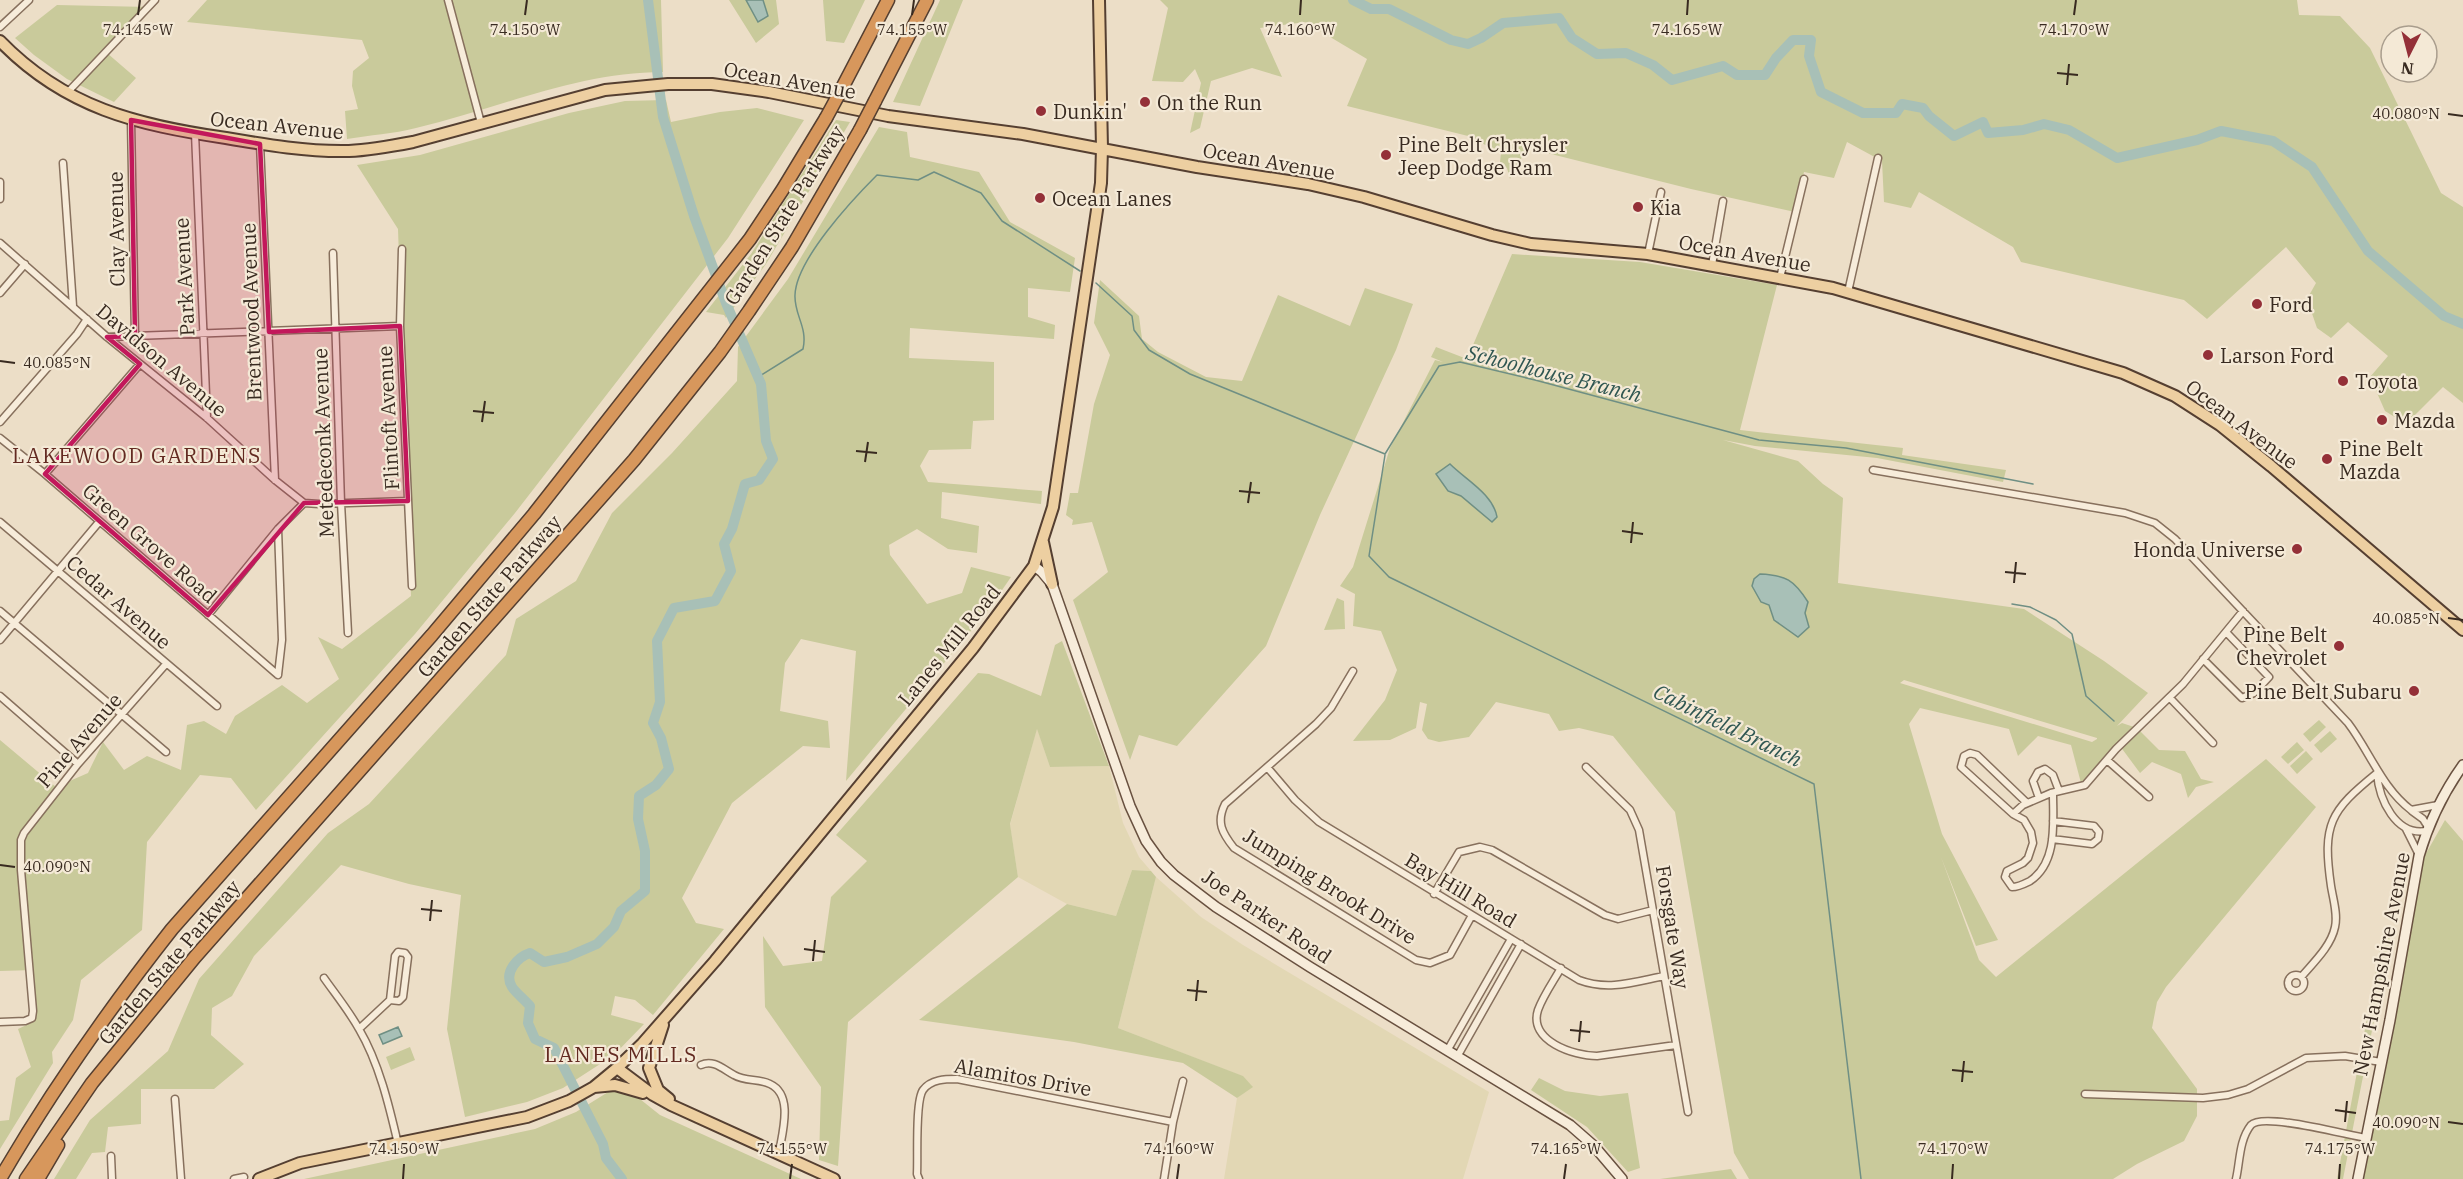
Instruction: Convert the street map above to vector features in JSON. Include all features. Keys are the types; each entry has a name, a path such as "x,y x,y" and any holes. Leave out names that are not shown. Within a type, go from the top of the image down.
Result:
{"highway":[{"name":"Garden State Parkway","path":"0,1179 39,1111 79,1053 172,929 479,581 706,297 783,189 826,118 888,0"},
{"name":"Garden State Parkway","path":"26,1179 60,1129 135,1029 195,957 627,469 720,352 792,247 860,130 927,0"},
{"path":"38,1179 59,1142 60,1129"}],"main road":[{"name":"Lanes Mill Road","path":"259,1179 300,1163 527,1117 569,1101 617,1068 715,961 973,648 1034,567 1053,507 1094,239 1102,148 1099,0"},
{"name":"Ocean Avenue","path":"0,41 32,71 66,94 99,110 131,120 260,144 321,151 351,151 412,142 605,90 668,84 712,84 769,92 888,116 1023,134 1327,188 1531,244 1648,254 1848,292 2123,373 2175,396 2220,425 2271,466 2463,630"},
{"path":"1043,542 1052,584"},
{"path":"669,1013 659,1033 649,1068 658,1090 683,1111"},
{"path":"617,1068 659,1099"},
{"path":"591,1088 615,1085 659,1099 834,1179"}],"street":[{"path":"0,27 29,0"},
{"path":"66,94 155,0"},
{"path":"448,0 480,123"},
{"name":"Clay Avenue","path":"131,120 135,336"},
{"name":"Park Avenue","path":"195,133 207,418"},
{"name":"Brentwood Avenue","path":"260,144 275,480"},
{"path":"1848,292 1878,158"},
{"path":"63,163 73,306"},
{"path":"1780,278 1804,178"},
{"path":"0,182 0,199"},
{"path":"1648,254 1661,192"},
{"path":"1712,265 1723,201"},
{"name":"Davidson Avenue","path":"0,243 107,337 207,418 275,480 304,503"},
{"name":"Flintoft Avenue","path":"402,249 400,326 412,586"},
{"name":"Metedeconk Avenue","path":"333,253 341,503 348,633"},
{"path":"0,293 25,264"},
{"path":"0,422 77,334 87,319"},
{"path":"107,337 400,326"},
{"path":"45,474 140,364"},
{"name":"Green Grove Road","path":"0,438 279,675 282,640 278,529"},
{"path":"1873,471 2125,513 2155,523 2175,539 2361,739 2377,773 2387,808 2406,829 2419,856"},
{"path":"208,615 278,529 304,503 408,501"},
{"name":"Cedar Avenue","path":"0,522 217,706"},
{"path":"0,640 99,522"},
{"name":"Joe Parker Road","path":"1034,567 1042,572 1052,584 1130,806 1146,841 1161,862 1174,875 1216,907 1570,1125 1594,1146 1622,1179"},
{"path":"0,611 166,752"},
{"path":"2013,814 2027,803 2039,798 2085,785 2116,749 2170,698 2243,611"},
{"path":"2204,659 2241,698 2254,693 2269,678 2226,632"},
{"name":"Pine Avenue","path":"0,1022 25,1021 32,1018 34,1001 21,870 21,840 29,826 78,764 166,664"},
{"name":"Jumping Brook Drive","path":"1353,671 1331,708 1225,804 1220,815 1224,836 1234,848 1416,960 1430,963 1450,955 1471,916"},
{"path":"0,696 78,764"},
{"path":"2170,698 2213,742"},
{"path":"2027,803 1977,755 1970,753 1964,756 1961,768 2028,825 2033,843 2028,858 2007,871 2005,877 2012,887 2027,883 2043,868 2049,856 2056,792 2053,775 2045,769 2038,772 2033,781 2039,798"},
{"path":"2107,760 2149,797"},
{"name":"New Hampshire Avenue","path":"2358,1179 2419,856 2427,829 2438,805 2463,765"},
{"name":"Bay Hill Road","path":"1267,767 1294,800 1319,822 1434,894 1579,980 1603,986 1615,986 1664,976"},
{"name":"Forsgate Way","path":"1586,767 1630,810 1645,853 1688,1112"},
{"path":"2377,773 2402,803 2422,819 2427,829 2418,832 2406,829"},
{"path":"2302,976 2330,941 2336,924 2327,859 2332,821 2349,796 2377,773"},
{"path":"2380,789 2388,785"},
{"path":"2411,810 2438,805"},
{"path":"2052,839 2092,844 2099,832 2094,826 2053,821"},
{"path":"1434,894 1459,852 1480,847 1492,850 1605,915 1618,919 1653,910"},
{"path":"1447,1051 1511,939"},
{"path":"1457,1057 1521,944"},
{"path":"359,1029 390,1000 395,956 398,952 405,953 408,957 403,997 399,1000 390,1000"},
{"path":"1561,968 1538,1011 1536,1021 1542,1034 1561,1049 1583,1056 1597,1056 1676,1045"},
{"path":"324,978 359,1029 374,1063 391,1113 398,1144"},
{"path":"2085,1094 2203,1098 2228,1095 2248,1089 2306,1058 2345,1056 2381,1062"},
{"path":"701,1065 706,1062 715,1064 736,1077 769,1083 777,1089 784,1105 779,1153"},
{"name":"Alamitos Drive","path":"919,1179 917,1174 920,1097 928,1085 945,1079 957,1079 1173,1122"},
{"path":"1164,1179 1173,1122 1183,1081"},
{"path":"175,1100 181,1179"},
{"path":"2236,1179 2244,1137 2252,1124 2257,1121 2278,1122 2366,1138"},
{"path":"111,1156 112,1179"},
{"path":"234,1179 244,1177"}],"highlighted area":[{"path":"131,120 260,144 269,332 400,326 408,501 304,503 208,615 45,474 140,364 107,337 135,336"}],"shaded area":[{"path":"746,0 763,0 768,16 758,22"},
{"path":"1450,464 1485,494 1497,517 1492,522 1461,496 1448,491 1436,474"},
{"path":"1760,574 1783,577 1798,588 1808,602 1805,613 1809,627 1798,637 1774,620 1769,605 1761,602 1752,586 1754,579"},
{"path":"1037,728 1050,767 1109,766 1123,823 1139,857 1151,871 1132,870 1116,916 1067,904 1018,877 1010,825"},
{"path":"1156,877 1201,917 1243,945 1489,1092 1463,1179 1224,1179 1237,1098 1252,1086 1242,1076 1118,1028"},
{"path":"398,1027 402,1036 383,1044 379,1035"}],"green space":[{"path":"207,0 661,0 663,72 600,78 416,128 347,139 345,111 358,109 352,86 353,71 369,58 362,40 187,22"},
{"path":"729,0 746,0 758,22 768,16 763,0 776,0 779,24 756,43"},
{"path":"823,0 865,0 844,43 826,41"},
{"path":"940,0 963,0 920,106 893,102"},
{"path":"1160,0 2297,0 2299,15 2340,16 2370,48 2379,66 2379,84 2388,84 2441,193 2463,207 2463,403 2443,387 2406,424 2385,411 2370,377 2388,356 2348,322 2331,338 2317,328 2307,299 2316,283 2286,247 2207,319 2184,300 2021,262 2013,247 1919,192 1911,208 1884,202 1882,161 1847,142 1834,178 1804,172 1795,212 1527,148 1510,179 1507,168 1500,162 1501,153 1468,136 1347,106 1367,59 1305,22 1260,28 1282,77 1252,68 1211,81 1200,128 1190,133 1201,83 1195,69 1183,82 1152,81 1168,8"},
{"path":"57,5 149,7 107,53 136,78 114,102 67,79 15,38"},
{"path":"666,100 671,122 720,112 757,108 804,120 728,238 515,513 415,634 256,810 231,778 200,775 147,842 142,930 81,980 73,1020 52,1052 53,1063 0,1149 0,1121 9,1120 16,1078 31,1067 18,1029 35,1021 34,970 0,971 0,740 56,787 88,773 103,742 124,770 147,756 181,770 187,725 204,721 226,734 235,716 282,685 307,703 339,679 318,637 342,649 411,596 398,229 357,165 420,155 569,113 625,101"},
{"path":"836,120 850,122 766,264 726,318 724,315 706,312 751,254"},
{"path":"879,127 907,132 910,157 979,172 1010,222 1075,258 1070,292 1028,288 1028,317 1055,325 1054,339 910,328 909,358 994,362 994,420 973,421 971,449 929,450 920,466 928,482 1042,491 1041,504 942,492 941,518 979,526 977,553 948,549 917,529 889,545 890,555 927,604 962,593 971,567 1011,577 989,609 846,781 856,651 801,639 785,663 780,711 828,721 830,748 803,746 732,803 682,898 696,923 724,929 653,1015 635,1000 615,996 611,1015 644,1024 614,1055 563,1088 527,1102 465,1117 447,1029 461,895 409,884 341,865 254,956 232,996 212,1008 211,1035 244,1064 214,1089 141,1089 141,1124 108,1127 105,1152 92,1153 76,1179 54,1179 90,1120 168,1051 199,979 328,833 369,804 506,655 516,619 576,581 612,513 672,453 737,381 738,347 788,279"},
{"path":"1512,254 1640,262 1777,285 1740,430 1903,448 1902,455 2006,470 2003,482 1877,458 1755,446 1723,440 1798,461 1823,484 1843,498 1838,583 2024,609 2104,661 2148,693 2117,726 2122,723 2137,728 2159,750 2185,751 2201,779 2214,782 2196,787 2188,798 2181,774 2152,762 2140,773 2120,746 2081,783 2071,745 2038,736 2018,756 2009,729 1920,708 1909,724 1942,834 1998,940 1976,946 1941,857 1979,960 1996,977 2266,759 2316,807 2166,987 2157,1002 2152,1028 2197,1089 2197,1116 2184,1141 2137,1164 2113,1179 1749,1179 1734,1153 1675,812 1613,736 1579,728 1559,731 1549,714 1496,702 1469,737 1439,742 1428,739 1422,730 1427,704 1420,702 1416,728 1390,740 1353,741 1385,700 1397,670 1381,631 1353,626 1355,594 1340,586 1353,567 1390,448 1435,360 1443,362 1431,357 1436,347 1467,359","holes":["1904,680 2097,738 2092,742 1900,683"]},
{"path":"1100,280 1139,316 1142,339 1158,352 1206,377 1242,381 1278,295 1350,326 1365,288 1413,304 1396,350 1320,515 1266,646 1177,746 1139,735 1130,760 1073,600 1108,572 1092,522 1072,525 1073,520 1066,515 1070,493 1078,493 1094,404 1110,355 1094,323"},
{"path":"1337,598 1344,601 1345,629 1324,630"},
{"path":"1062,641 1109,766 1050,767 1037,729 1010,824 1018,877 848,1022 838,1166 819,1160 821,1087 765,1007 763,936 783,966 822,961 831,897 867,861 836,835 978,673 989,674 1041,696 1055,645"},
{"path":"2319,720 2326,727 2310,742 2303,734"},
{"path":"2330,731 2337,739 2321,753 2314,745"},
{"path":"2297,742 2304,750 2288,764 2281,757"},
{"path":"2306,751 2313,759 2297,774 2290,766"},
{"path":"2445,820 2463,841 2463,1179 2358,1179 2424,857"},
{"path":"1132,870 1151,871 1156,877 1118,1028 1243,1076 1253,1087 1237,1098 1183,1063 1074,1042 919,1020 1067,904 1116,916"},
{"path":"2383,933 2391,933 2343,1179 2337,1179"},
{"path":"410,1047 415,1060 391,1070 386,1057"},
{"path":"1539,1078 1565,1091 1600,1096 1628,1093 1640,1168 1628,1172 1587,1127 1531,1090"},
{"path":"621,1084 660,1115 801,1179 304,1179 535,1129 576,1112"},
{"path":"1731,1169 1737,1179 1660,1179"}],"waterway":[{"path":"622,1179 606,1158 603,1144 554,1048 535,1039 528,1023 530,1006 512,987 509,976 513,966 530,953 544,962 567,957 597,944 614,927 621,911 645,891 645,851 638,819 639,796 656,785 669,769 661,738 653,723 660,702 657,641 674,608 715,601 731,571 724,544 732,529 745,484 759,480 773,459 766,441 761,384 726,303 694,216 663,117 648,0"},
{"path":"1353,0 1371,9 1389,9 1451,40 1468,44 1503,23 1559,18 1572,38 1597,54 1626,53 1653,65 1672,80 1723,66 1737,75 1765,75 1776,58 1793,40 1811,40 1809,56 1821,92 1863,113 1896,113 1902,104 1923,108 1929,116 1954,136 1983,122 1988,133 2023,130 2044,124 2069,130 2117,158 2197,140 2221,131 2273,141 2312,167 2368,251 2444,316 2463,324"},
{"name":"Schoolhouse Branch","path":"758,377 803,349 804,334 795,302 798,281 805,265 827,231 877,175 918,180 934,172 981,193 1002,221 1080,271"},
{"name":"Schoolhouse Branch","path":"1096,283 1132,316 1134,330 1149,350 1190,374 1385,454 1439,366 1460,362 1759,440 1846,448 2033,484"},
{"name":"Cabinfield Branch","path":"1385,455 1369,556 1389,577 1814,784 1861,1179"},
{"path":"2012,604 2030,607 2056,620 2072,634 2086,696 2114,721"}],"place":[{"name":"On the Run","path":"1145,102"},
{"name":"Dunkin'","path":"1041,111"},
{"name":"Pine Belt Chrysler Jeep Dodge Ram","path":"1386,155"},
{"name":"Ocean Lanes","path":"1040,198"},
{"name":"Kia","path":"1638,207"},
{"name":"Ford","path":"2257,304"},
{"name":"Larson Ford","path":"2208,355"},
{"name":"Toyota","path":"2343,381"},
{"name":"Mazda","path":"2382,420"},
{"name":"Pine Belt Mazda","path":"2327,459"},
{"name":"Honda Universe","path":"2297,549"},
{"name":"Pine Belt Chevrolet","path":"2339,646"},
{"name":"Pine Belt Subaru","path":"2414,691"}],"district":[{"name":"LAKEWOOD GARDENS","path":"137,455"},
{"name":"LANES MILLS","path":"621,1054"}]}
